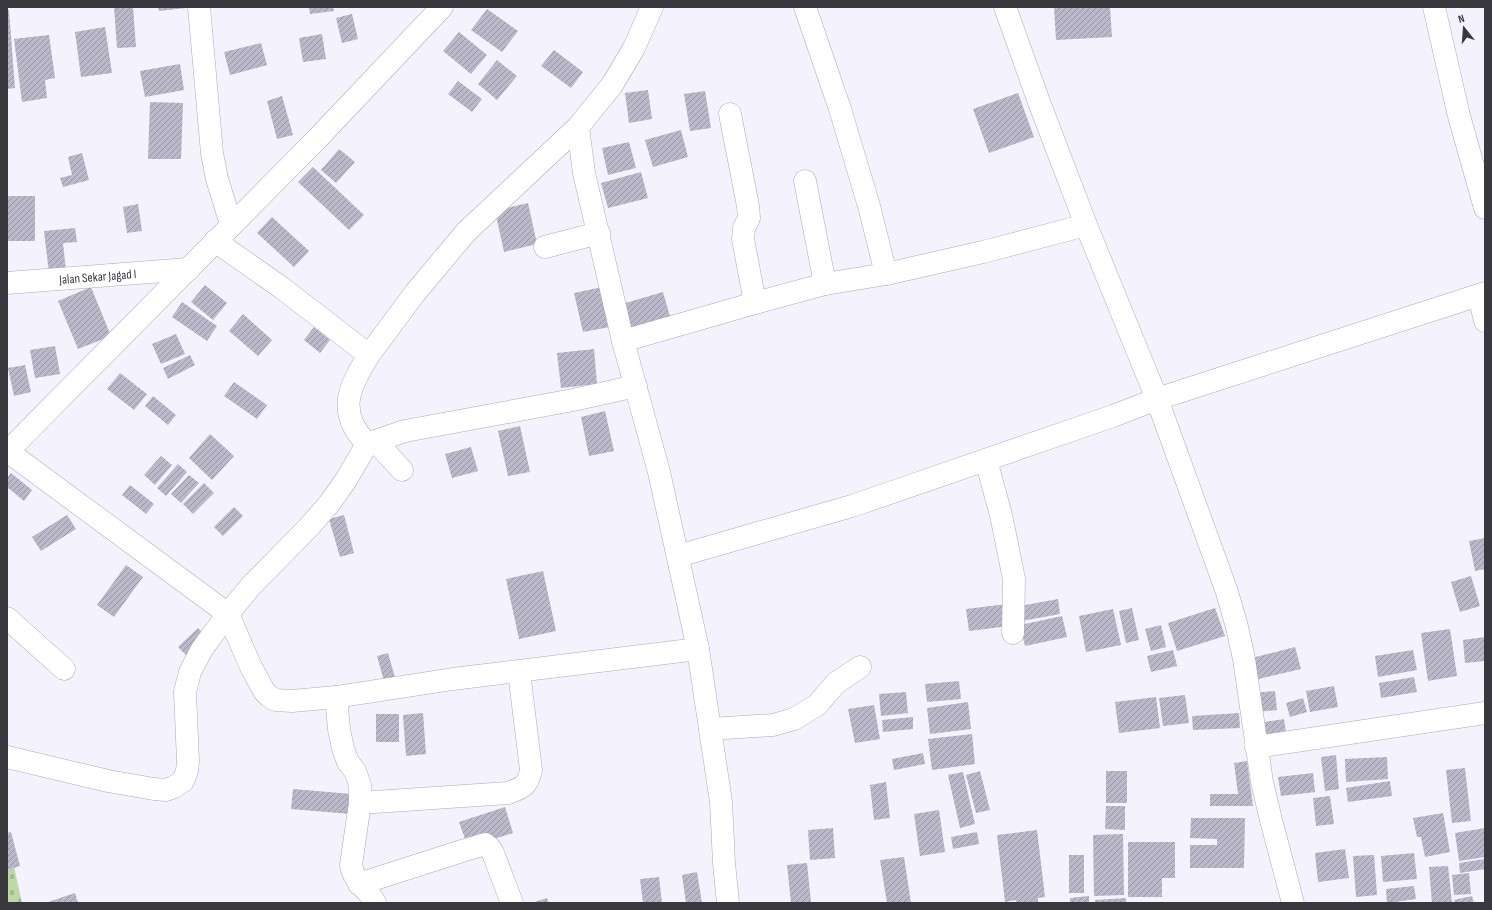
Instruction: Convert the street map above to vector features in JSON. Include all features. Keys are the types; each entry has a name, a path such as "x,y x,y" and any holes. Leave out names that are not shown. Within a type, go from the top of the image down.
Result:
{"street":[{"path":"199,7 212,153 217,179 231,224"},
{"path":"442,7 316,140 231,224 7,452 228,614 251,667 264,691 275,700 292,701 336,696 453,679 698,649"},
{"path":"402,470 371,442 357,434 349,415 349,399 352,384 369,354 415,293 466,232 578,127 612,85 634,48 652,7"},
{"path":"804,7 840,109 869,206 886,274"},
{"path":"1005,7 1039,102 1086,225 1157,399 1227,592 1244,659 1256,747 1271,820 1293,903"},
{"path":"1434,7 1459,116 1485,208"},
{"path":"730,114 748,206 749,218 744,228 743,239 755,303"},
{"path":"578,127 583,167 623,341 659,472 698,649 721,802 724,863 728,903"},
{"path":"805,181 825,284"},
{"path":"623,341 825,284 886,274 983,252 1086,225"},
{"path":"545,247 599,233"},
{"path":"215,241 282,288 369,354"},
{"name":"Jalan Sekar Jagad I","path":"7,283 188,269"},
{"path":"678,556 852,506 1113,416 1157,399 1482,295 1485,321"},
{"path":"7,757 38,765 154,789 166,790 174,787 183,780 187,771 188,761 185,692 190,672 202,648 250,587 308,528 329,504 371,442 405,431 573,400 636,386"},
{"path":"986,460 1001,515 1014,579 1013,633"},
{"path":"7,618 64,669"},
{"path":"710,729 773,725 794,719 817,705 836,683 860,667"},
{"path":"360,803 508,793 521,789 529,780 531,770 519,672"},
{"path":"336,696 339,729 343,749 348,762 355,771 360,785 360,803 351,865 352,873 372,897 375,903"},
{"path":"1256,747 1485,713"},
{"path":"360,884 462,850 485,844 493,853 512,903"}],"green space":[{"path":"12,858 22,903 7,903 7,859"}],"building":[{"path":"114,7 133,7 136,47 117,48"},
{"path":"158,7 186,7 186,8 159,11"},
{"path":"309,7 333,7 334,11 310,14"},
{"path":"1054,7 1110,7 1112,37 1056,40"},
{"path":"487,9 518,31 502,52 471,30"},
{"path":"7,10 9,10 15,88 7,89"},
{"path":"352,14 358,39 342,43 336,18"},
{"path":"105,27 112,73 81,77 75,32"},
{"path":"459,32 487,55 471,74 443,51"},
{"path":"322,34 326,59 303,62 299,38"},
{"path":"49,35 55,78 45,80 47,98 22,102 14,39"},
{"path":"261,43 267,65 230,75 224,52"},
{"path":"554,50 583,72 571,88 541,66"},
{"path":"497,60 517,76 497,100 478,84"},
{"path":"180,64 184,90 145,97 140,71"},
{"path":"458,81 482,99 472,112 448,94"},
{"path":"648,90 652,119 629,123 625,93"},
{"path":"705,91 711,128 690,131 684,94"},
{"path":"1018,93 1034,137 989,153 973,109"},
{"path":"282,96 293,135 277,139 267,101"},
{"path":"150,102 183,103 181,159 148,159"},
{"path":"681,130 688,157 653,167 645,140"},
{"path":"629,142 636,168 608,175 602,148"},
{"path":"339,149 355,162 336,183 321,170"},
{"path":"82,153 89,180 63,187 60,178 72,175 68,157"},
{"path":"313,167 364,215 349,230 298,182"},
{"path":"641,172 648,198 608,208 601,183"},
{"path":"7,196 35,196 35,241 7,241"},
{"path":"528,203 537,244 504,252 495,211"},
{"path":"138,204 142,231 127,233 123,207"},
{"path":"272,217 309,251 294,267 257,233"},
{"path":"75,228 77,242 63,243 66,271 49,273 44,231"},
{"path":"205,285 227,303 213,320 191,302"},
{"path":"91,287 111,336 78,349 58,301"},
{"path":"602,287 610,327 583,332 574,293"},
{"path":"663,292 671,320 630,331 622,304"},
{"path":"182,302 217,326 207,341 172,317"},
{"path":"243,314 272,340 258,356 229,331"},
{"path":"314,327 330,340 320,353 304,340"},
{"path":"176,334 185,354 161,364 152,344"},
{"path":"55,346 60,374 35,378 30,350"},
{"path":"594,349 597,384 561,388 557,353"},
{"path":"190,355 195,365 168,379 163,368"},
{"path":"25,365 31,392 14,396 8,368"},
{"path":"120,373 147,394 134,410 107,389"},
{"path":"234,382 267,405 257,419 224,396"},
{"path":"153,396 176,415 168,425 145,406"},
{"path":"605,411 614,451 589,456 581,417"},
{"path":"520,426 530,472 508,476 498,431"},
{"path":"210,434 234,456 212,480 189,458"},
{"path":"471,447 478,471 452,478 445,454"},
{"path":"161,456 172,465 155,485 144,475"},
{"path":"178,464 187,472 166,496 157,488"},
{"path":"11,473 32,490 24,501 7,487 7,478"},
{"path":"189,475 199,483 181,503 171,494"},
{"path":"204,483 214,493 193,514 183,504"},
{"path":"130,485 154,504 146,514 122,495"},
{"path":"234,507 243,516 223,536 214,527"},
{"path":"67,515 76,529 41,551 32,537"},
{"path":"344,515 354,553 340,557 329,519"},
{"path":"1485,538 1485,569 1475,571 1469,541"},
{"path":"126,565 143,577 114,617 97,605"},
{"path":"543,571 556,631 519,639 506,579"},
{"path":"1471,576 1480,606 1460,612 1451,582"},
{"path":"1058,599 1060,614 1022,621 1020,606"},
{"path":"1007,604 1009,626 969,631 966,609"},
{"path":"1132,608 1139,640 1126,643 1119,611"},
{"path":"1215,608 1225,636 1177,651 1168,623"},
{"path":"1113,609 1121,645 1086,652 1079,616"},
{"path":"1062,616 1067,637 1025,646 1020,625"},
{"path":"1161,625 1166,647 1151,651 1145,629"},
{"path":"198,628 207,637 187,656 178,647"},
{"path":"1450,629 1457,676 1428,681 1421,633"},
{"path":"1485,637 1485,661 1465,663 1463,640"},
{"path":"1295,647 1301,669 1254,680 1248,659"},
{"path":"1173,650 1177,666 1151,672 1147,656"},
{"path":"1413,650 1417,670 1378,677 1375,656"},
{"path":"388,653 396,681 385,685 377,656"},
{"path":"1414,677 1417,692 1381,698 1379,683"},
{"path":"959,681 961,699 927,702 925,684"},
{"path":"1334,686 1338,707 1310,712 1306,691"},
{"path":"1275,691 1277,710 1255,712 1253,693"},
{"path":"906,692 908,713 881,716 879,694"},
{"path":"1185,695 1189,723 1163,726 1159,698"},
{"path":"1156,697 1160,728 1119,733 1115,702"},
{"path":"1303,698 1307,712 1290,717 1286,703"},
{"path":"968,702 971,729 930,734 927,708"},
{"path":"874,705 880,739 855,743 848,709"},
{"path":"423,713 426,754 406,756 403,715"},
{"path":"1239,713 1240,728 1193,730 1192,716"},
{"path":"376,714 399,714 399,742 376,742"},
{"path":"913,717 913,729 883,732 882,720"},
{"path":"1284,719 1287,739 1261,743 1258,723"},
{"path":"972,734 975,764 932,770 928,739"},
{"path":"923,753 925,764 894,770 892,759"},
{"path":"1336,755 1339,789 1325,791 1321,757"},
{"path":"1387,757 1388,779 1346,782 1345,759"},
{"path":"1247,761 1253,806 1210,806 1210,794 1238,794 1234,763"},
{"path":"1465,768 1471,821 1452,823 1446,770"},
{"path":"980,771 990,810 976,813 966,775"},
{"path":"1106,771 1127,771 1127,803 1106,803"},
{"path":"963,772 975,824 960,828 948,775"},
{"path":"1313,773 1315,792 1281,796 1278,777"},
{"path":"1390,781 1392,796 1348,802 1346,788"},
{"path":"886,782 890,818 874,820 870,785"},
{"path":"293,789 352,794 351,814 291,809"},
{"path":"1330,796 1334,824 1316,826 1313,798"},
{"path":"1106,806 1125,806 1125,830 1105,829"},
{"path":"505,807 513,833 468,847 459,822"},
{"path":"939,810 945,852 920,856 914,814"},
{"path":"1443,813 1450,852 1425,857 1421,837 1417,837 1413,818"},
{"path":"1191,818 1245,818 1244,868 1190,868 1190,845 1217,845 1217,839 1190,838"},
{"path":"833,828 835,858 810,860 808,830"},
{"path":"1485,828 1485,857 1459,861 1455,833"},
{"path":"1037,830 1045,897 1038,898 1038,903 1016,903 1016,900 1005,902 997,835"},
{"path":"11,832 20,866 7,870 7,833"},
{"path":"977,832 979,844 953,849 951,837"},
{"path":"1123,834 1124,895 1094,896 1093,835"},
{"path":"1128,842 1175,842 1175,878 1162,878 1162,897 1128,897"},
{"path":"1345,849 1349,878 1318,882 1315,853"},
{"path":"1414,853 1417,879 1383,882 1381,856"},
{"path":"1069,855 1084,855 1084,893 1069,893"},
{"path":"1374,855 1377,895 1356,897 1353,856"},
{"path":"904,857 911,903 887,903 880,860"},
{"path":"1485,859 1485,869 1460,873 1459,863"},
{"path":"807,863 811,903 791,903 787,865"},
{"path":"1448,866 1452,903 1432,903 1429,867"},
{"path":"697,872 702,903 686,903 682,875"},
{"path":"1469,873 1471,894 1454,895 1452,875"},
{"path":"659,877 662,903 643,903 640,879"},
{"path":"1414,886 1416,899 1387,903 1386,889"},
{"path":"75,893 78,903 45,903"},
{"path":"1089,896 1089,903 1070,903 1070,898"},
{"path":"1472,896 1474,903 1455,903 1454,900"},
{"path":"547,898 549,903 531,903"},
{"path":"1126,898 1126,903 1095,903 1095,900"}]}
